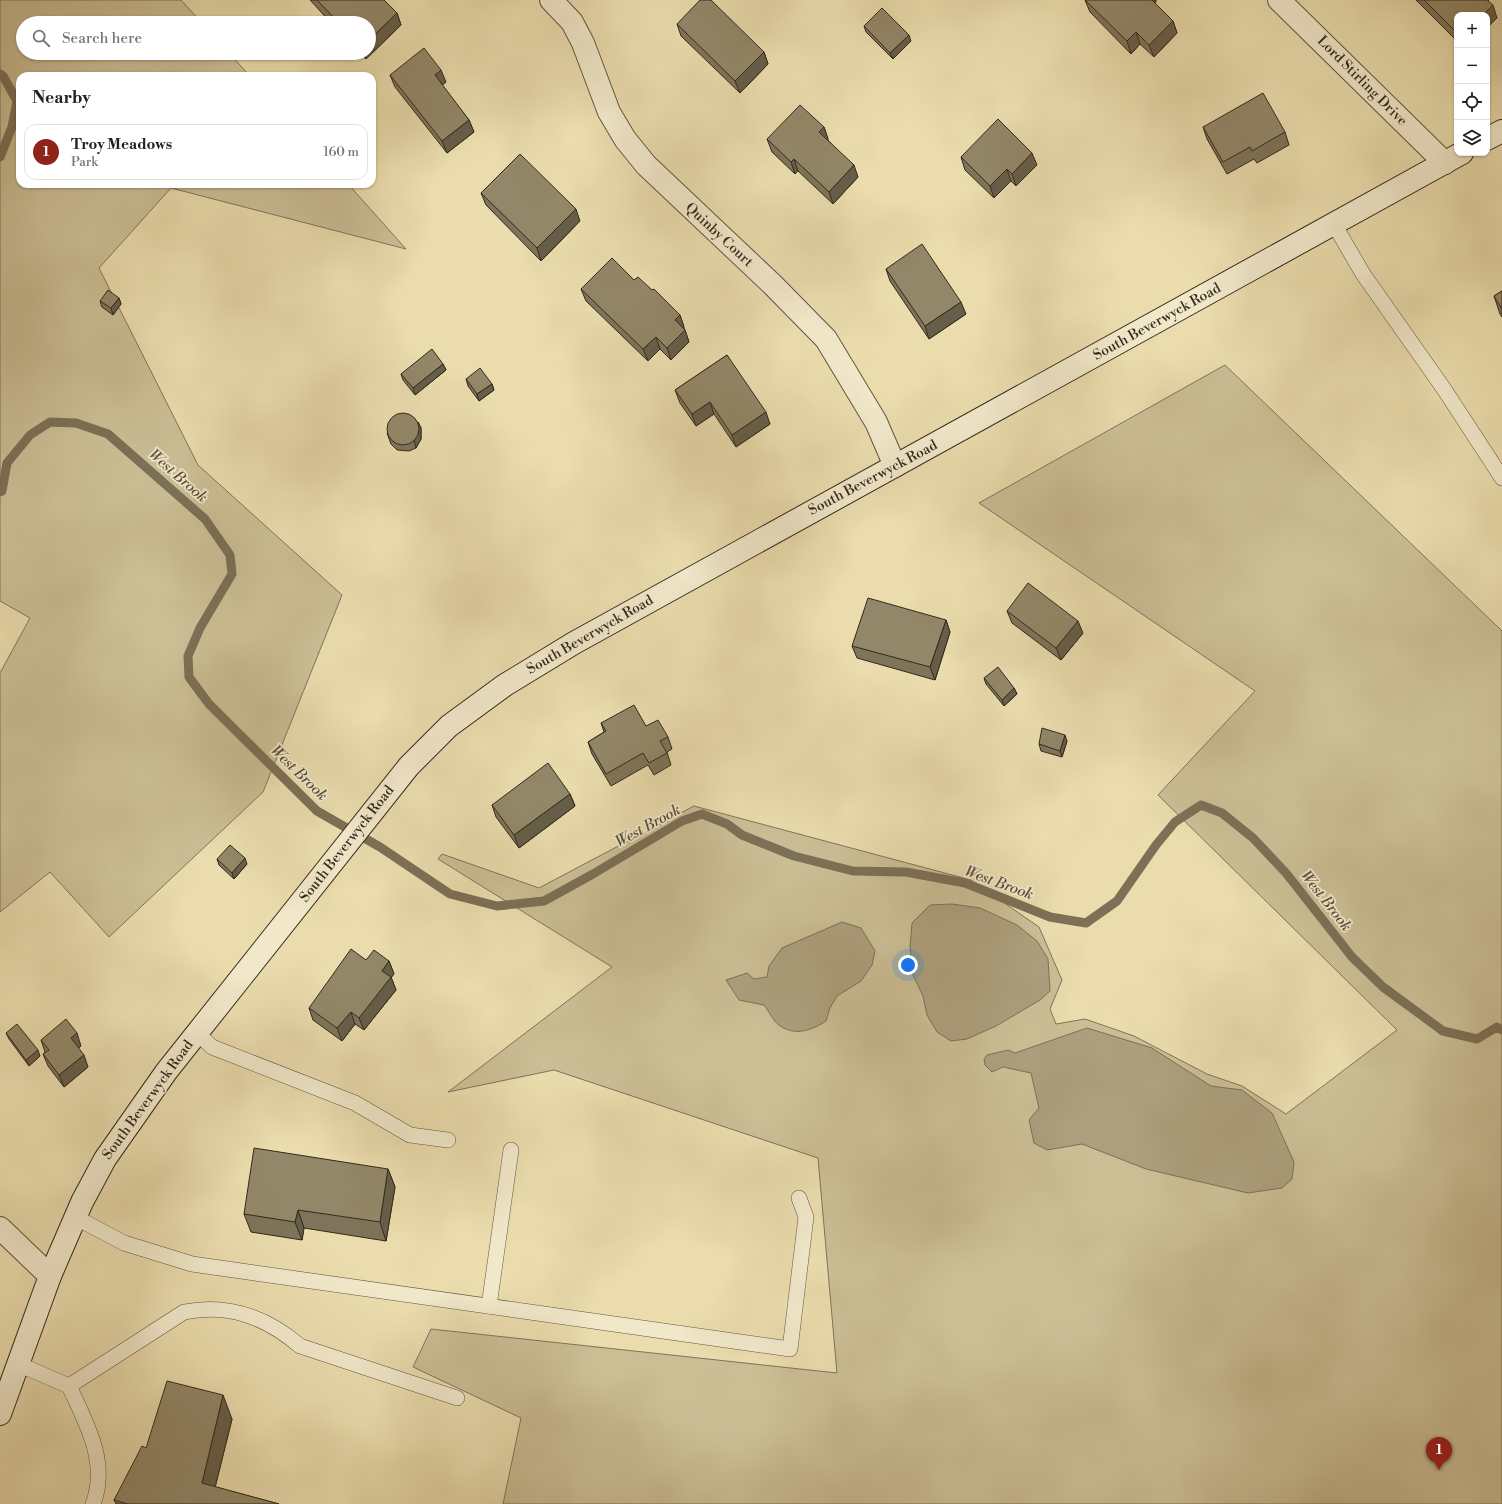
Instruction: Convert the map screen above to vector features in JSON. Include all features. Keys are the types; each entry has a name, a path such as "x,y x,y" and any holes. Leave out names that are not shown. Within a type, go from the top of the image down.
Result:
{"main road":[{"name":"Quinby Court","path":"550,0 572,22 583,42 609,112 625,139 646,165 773,285 826,339 876,422 895,466"},
{"name":"Lord Stirling Drive","path":"1279,0 1454,158"},
{"path":"1490,137 1502,131"},
{"name":"South Beverwyck Road","path":"0,1414 50,1276 75,1217 105,1159 166,1072 368,817 409,766 449,726 505,685 588,635 1454,158"},
{"path":"0,1228 50,1276"}],"lane":[{"path":"1334,224 1363,274 1444,389 1502,478"},
{"path":"197,1033 212,1047 356,1103 410,1135 448,1140"},
{"path":"489,1306 501,1233 511,1150"},
{"path":"75,1217 124,1243 192,1264 790,1349 806,1217 799,1198"},
{"path":"69,1386 184,1312 204,1308 246,1314 263,1320 283,1331 300,1346 457,1398"},
{"path":"18,1364 69,1386 92,1436 99,1467 98,1491 93,1504"}],"shaded area":[{"path":"0,0 181,0 196,16 16,16 16,60 235,60 246,72 16,72 16,188 171,188 99,268 198,465 342,595 263,792 109,937 50,872 0,912 0,673 30,618 0,601"},
{"path":"171,188 352,188 406,249"},
{"path":"1225,365 1502,631 1502,1504 503,1504 521,1418 413,1367 431,1329 837,1373 818,1158 554,1070 448,1092 612,967 438,859 442,854 539,888 694,806 971,880 1039,927 1062,980 1050,1009 1056,1024 1085,1019 1134,1036 1207,1074 1242,1086 1286,1114 1397,1030 1158,795 1255,691 979,503"},
{"path":"952,904 980,908 1017,925 1037,941 1048,959 1050,991 1040,1000 996,1026 967,1039 951,1041 937,1032 927,1015 923,996 913,975 910,947 912,923 930,905"},
{"path":"842,922 861,928 875,951 872,965 861,981 837,996 830,1008 826,1021 815,1027 803,1031 791,1031 785,1029 775,1021 764,1005 739,1000 726,980 747,973 754,979 767,977 769,966 782,948"},
{"path":"1087,1028 1152,1048 1211,1086 1242,1090 1272,1113 1294,1162 1292,1179 1282,1188 1248,1193 1146,1169 1082,1144 1047,1150 1034,1143 1029,1120 1039,1108 1031,1073 1003,1067 992,1072 985,1065 984,1059 987,1055 1008,1050 1015,1053"}],"building":[{"path":"317,0 384,0 397,13 376,33 376,16 332,16"},
{"path":"700,0 711,0 764,52 735,81 677,24"},
{"path":"1085,0 1152,0 1173,21 1149,45 1136,32 1127,41"},
{"path":"1424,0 1487,0 1493,5 1486,12 1454,12 1454,30"},
{"path":"882,8 909,35 890,53 864,26"},
{"path":"424,48 441,70 435,75 469,120 442,141 390,75"},
{"path":"1263,93 1285,132 1252,151 1250,147 1223,162 1203,127"},
{"path":"800,105 824,127 819,132 854,165 829,192 794,159 791,162 767,139"},
{"path":"998,119 1032,153 1012,174 1007,169 990,186 961,157"},
{"path":"520,154 576,209 537,248 481,193"},
{"path":"922,244 961,302 925,326 886,269"},
{"path":"612,258 634,280 638,277 652,290 654,289 680,315 675,320 685,330 667,348 656,337 643,349 581,289"},
{"path":"108,290 119,298 111,308 100,301"},
{"path":"1502,291 1502,309 1494,296"},
{"path":"432,349 443,364 413,388 401,374"},
{"path":"727,355 766,412 732,435 710,402 692,414 675,390"},
{"path":"480,368 492,384 477,394 466,379"},
{"path":"400,413 406,413 415,417 419,429 415,441 406,445 400,445 391,441 387,432 387,426 391,417"},
{"path":"1028,583 1078,621 1056,648 1007,611"},
{"path":"868,598 946,620 930,667 852,646"},
{"path":"998,667 1014,688 1002,700 984,678"},
{"path":"634,705 646,726 658,720 668,737 660,741 667,753 649,763 643,753 606,774 588,742 606,731 601,723"},
{"path":"1042,728 1065,735 1060,751 1039,744"},
{"path":"548,763 570,794 514,835 492,805"},
{"path":"230,845 245,858 232,873 217,859"},
{"path":"351,949 366,960 374,950 389,961 382,971 391,977 359,1018 351,1012 337,1028 309,1008"},
{"path":"66,1019 77,1033 71,1038 84,1055 59,1075 43,1054 49,1050 41,1040"},
{"path":"17,1024 38,1050 26,1060 6,1033"},
{"path":"254,1148 388,1169 380,1222 298,1210 295,1222 244,1214"},
{"path":"167,1381 223,1395 202,1483 279,1504 128,1504 114,1500 142,1446 146,1448"}],"waterway":[{"name":"West Brook","path":"0,74 3,76 16,99"},
{"name":"West Brook","path":"0,157 12,127 16,106"},
{"name":"West Brook","path":"0,492 2,491 7,463 30,435 50,422 76,423 108,434 205,519 230,555 232,574 200,628 188,656 189,677 209,704 317,811 380,847 450,894 497,906 544,901 593,874 682,821 702,814 727,824 742,835 794,856 853,871 906,872 965,883 1050,917 1086,923 1117,901 1156,845 1175,822 1201,805 1222,813 1253,838 1286,873 1352,957 1383,987 1443,1031 1477,1039 1497,1027 1502,1030"}],"place":[{"name":"Troy Meadows","path":"1439,1470"}]}
